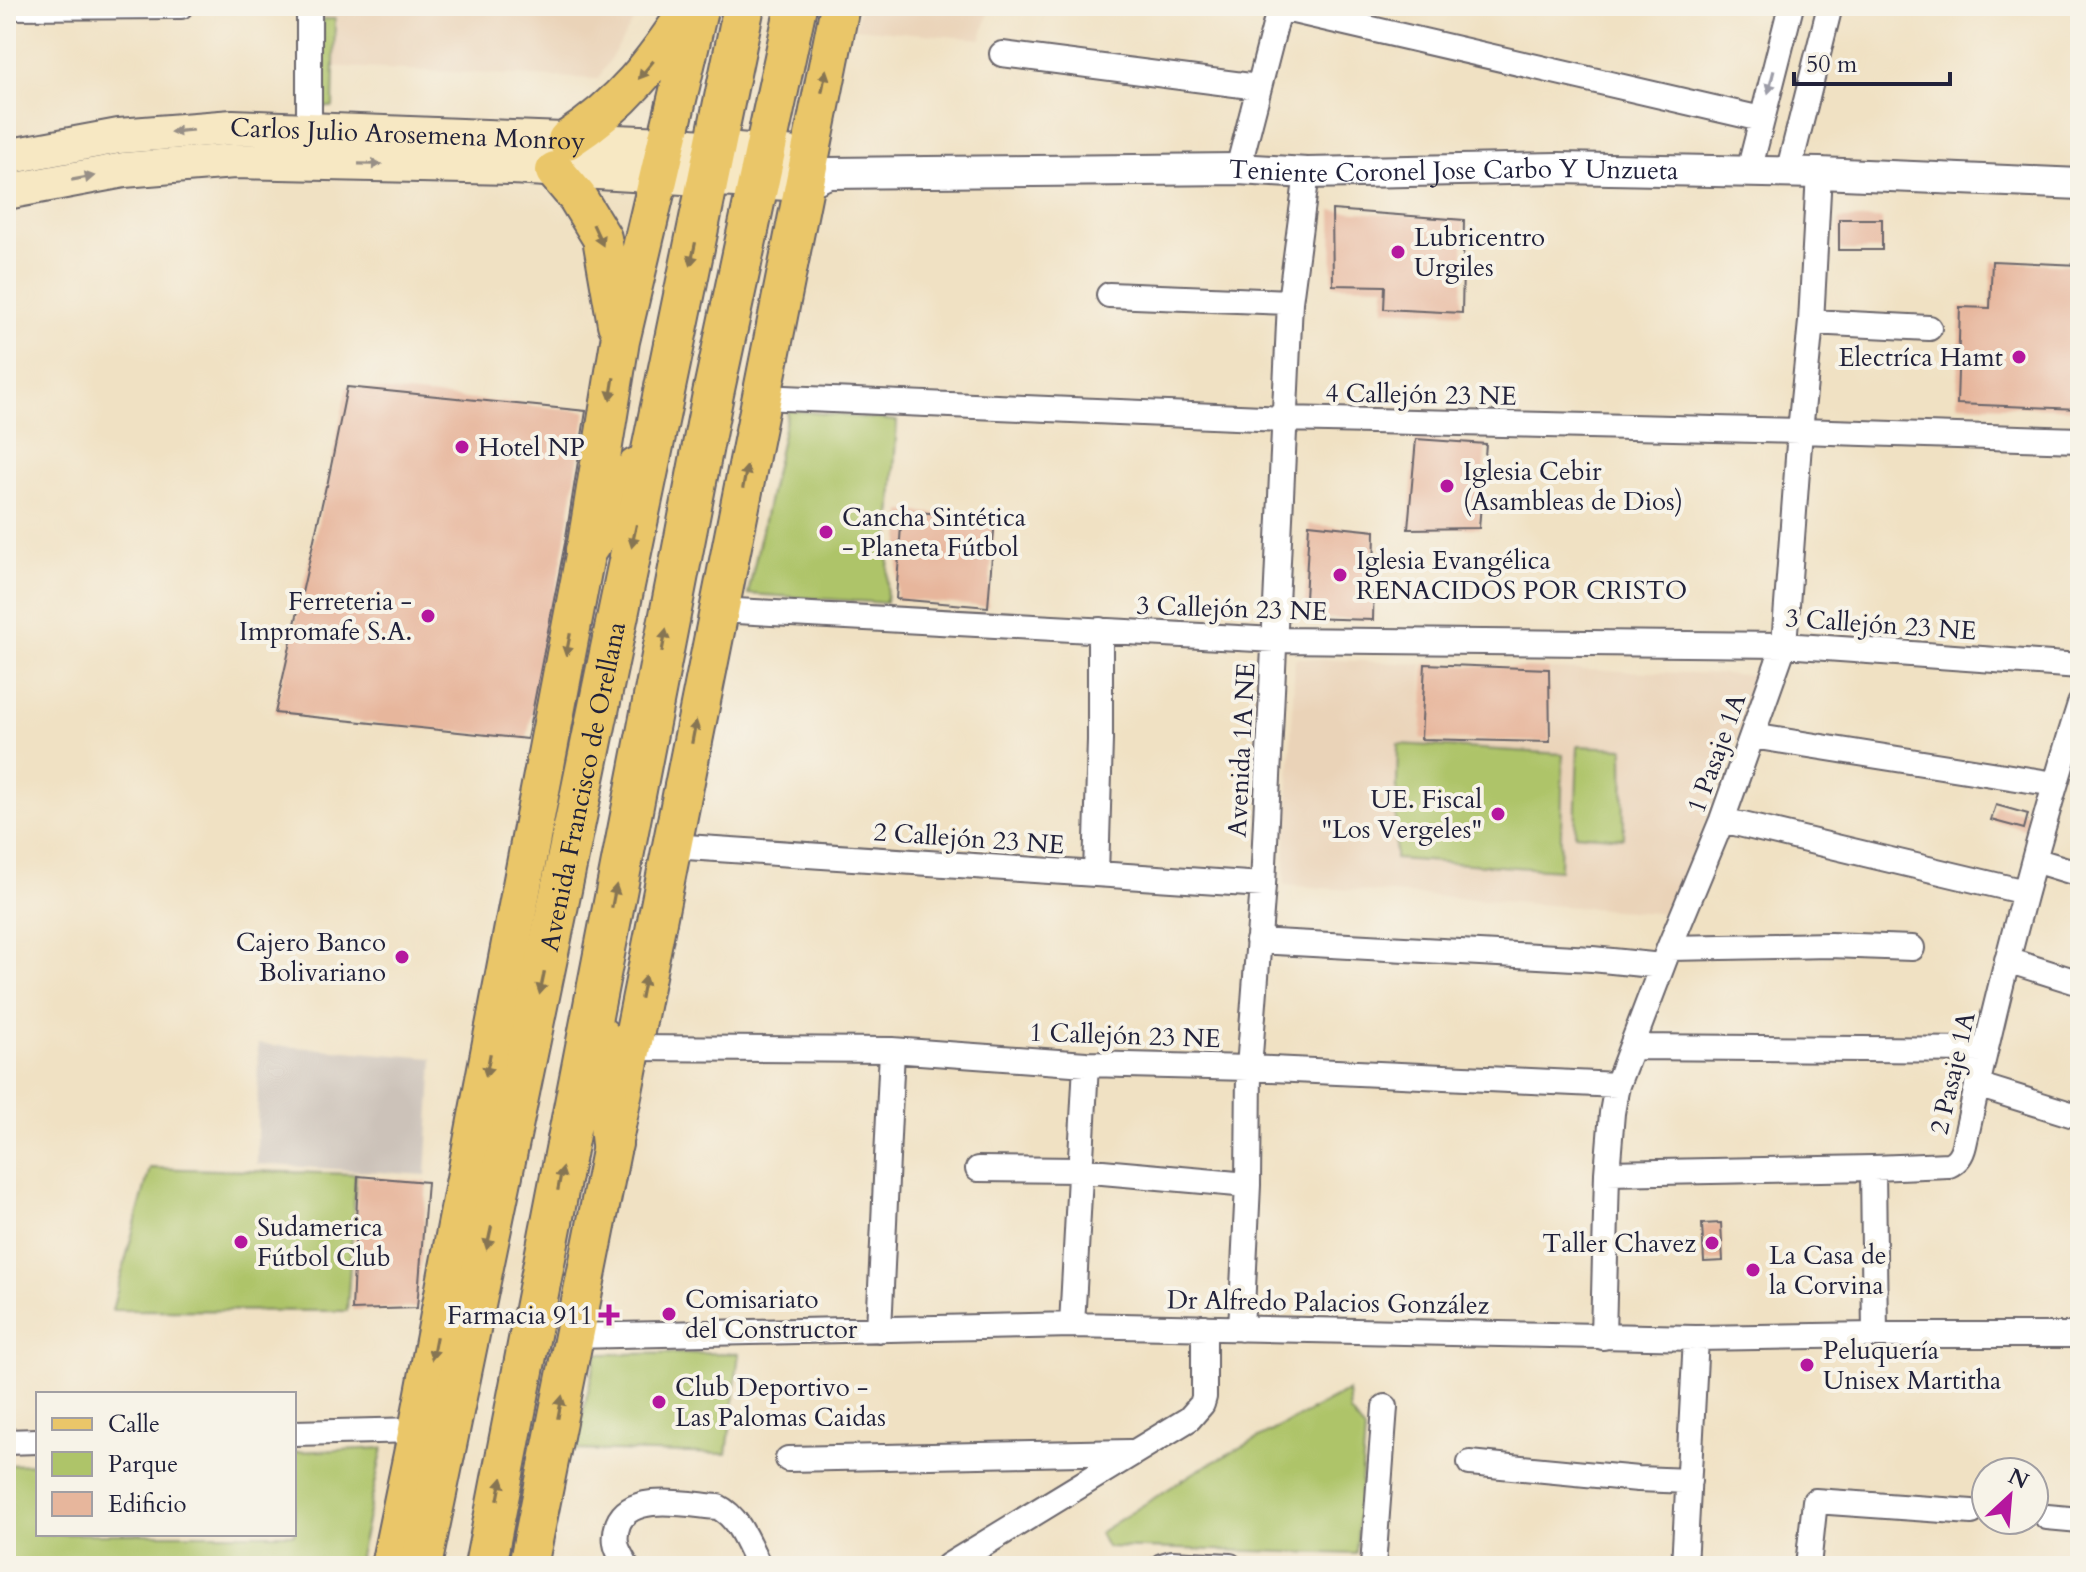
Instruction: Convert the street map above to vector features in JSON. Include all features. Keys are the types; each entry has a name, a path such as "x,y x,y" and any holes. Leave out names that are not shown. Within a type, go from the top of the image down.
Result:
{"highway":[{"name":"Avenida Francisco de Orellana","path":"421,1566 744,6"},
{"name":"Avenida Francisco de Orellana","path":"485,1566 713,394 796,6"},
{"path":"586,550 631,481 656,428"},
{"path":"597,987 612,1144"}],"main road":[{"path":"620,341 602,238 577,197 561,156 646,71 691,6"},
{"name":"Avenida Francisco de Orellana","path":"390,1566 586,550 620,341 699,6"},
{"path":"528,1566 761,397 814,171 840,6"},
{"name":"Carlos Julio Arosemena Monroy","path":"6,157 133,135 233,127 309,147 512,167 561,156 814,171"},
{"name":"Carlos Julio Arosemena Monroy","path":"6,192 124,170 234,161 309,147"}],"street":[{"path":"6,7 181,6"},
{"path":"309,6 309,147"},
{"path":"1749,171 1791,6"},
{"path":"1788,173 1830,6"},
{"path":"1238,169 1277,7 1761,119"},
{"path":"1002,54 1258,87"},
{"name":"Teniente Coronel Jose Carbo Y Unzueta","path":"814,171 1238,169 1307,173 1559,168 1819,173 2080,184"},
{"name":"Avenida 1A NE","path":"1241,1329 1248,1185 1249,1068 1263,885 1290,302 1307,173"},
{"name":"1 Pasaje 1A","path":"1603,1337 1607,1173 1617,1085 1665,957 1722,820 1784,645 1811,322 1819,173"},
{"path":"1109,295 1290,302"},
{"path":"1811,322 1929,328"},
{"name":"4 Callejón 23 NE","path":"761,397 1284,419 2080,440"},
{"name":"3 Callejón 23 NE","path":"718,610 1275,640 1784,645 2080,666"},
{"path":"1096,874 1100,630"},
{"name":"2 Pasaje 1A","path":"1607,1173 1873,1168 1955,1163 1963,1151 1984,1050 2055,784 2072,755 2080,704"},
{"path":"1752,736 2055,784"},
{"path":"1722,820 2025,892"},
{"name":"2 Callejón 23 NE","path":"671,846 1263,885"},
{"path":"2034,860 2080,874"},
{"path":"1258,941 1592,959 1830,945 1912,948"},
{"path":"2007,960 2080,983"},
{"path":"1632,1047 1984,1050"},
{"name":"1 Callejón 23 NE","path":"631,1048 892,1050 1086,1064 1249,1068 1617,1085"},
{"path":"879,1330 892,1050"},
{"path":"1072,1325 1086,1064"},
{"path":"1977,1085 2080,1117"},
{"path":"1873,1168 1875,1335"},
{"path":"978,1169 1080,1170 1248,1185"},
{"name":"Dr Alfredo Palacios González","path":"574,1336 1072,1325 1696,1338 2080,1335"},
{"path":"948,1566 1189,1419 1204,1397 1204,1327"},
{"path":"1684,1566 1696,1338"},
{"path":"1373,1566 1385,1407"},
{"path":"296,1433 418,1430"},
{"path":"6,1442 36,1441"},
{"path":"788,1459 1132,1452"},
{"path":"1470,1463 1689,1481"},
{"path":"1808,1566 1815,1501 1970,1512"},
{"path":"626,1566 616,1545 618,1525 624,1513 631,1508 654,1503 723,1509 736,1521 759,1566"},
{"path":"2050,1517 2080,1520"},
{"path":"1162,1566 1172,1563 1230,1566"}],"shaded area":[{"path":"324,6 643,6 598,79 322,66"},
{"path":"860,6 990,6 981,39 855,28"},
{"name":"UE. Fiscal \"Los Vergeles\"","path":"1295,658 1423,664 1421,740 1551,743 1550,669 1761,675 1670,914 1284,885"},
{"path":"258,1044 433,1058 426,1175 257,1164"}],"green space":[{"path":"323,19 335,19 333,107 321,107"},
{"name":"Cancha Sintética - Planeta Fútbol","path":"788,410 897,421 886,603 748,594"},
{"path":"1398,744 1563,754 1560,870 1395,859"},
{"path":"1578,746 1623,748 1624,838 1575,834"},
{"name":"Sudamerica Fútbol Club","path":"150,1168 356,1174 347,1311 112,1310"},
{"name":"Club Deportivo - Las Palomas Caidas","path":"739,1353 727,1454 574,1450 597,1354"},
{"path":"1348,1391 1350,1412 1365,1431 1356,1554 1106,1547 1099,1533 1198,1470"},
{"path":"383,1448 357,1566 6,1566 6,1465 36,1464 36,1536 296,1536 296,1452"}],"building":[{"name":"Lubricentro Urgiles","path":"1332,210 1464,220 1462,313 1384,309 1385,286 1333,285"},
{"path":"1839,219 1882,219 1882,250 1839,250"},
{"name":"Electríca Hamt","path":"1992,261 2080,265 2080,409 1957,404 1960,307 1990,308"},
{"name":"Ferreteria - Impromafe S.A.","path":"347,387 586,411 565,543 527,739 275,713"},
{"name":"Iglesia Cebir (Asambleas de Dios)","path":"1416,439 1486,444 1479,528 1408,529"},
{"path":"902,511 995,518 988,607 896,599"},
{"name":"Iglesia Evangélica RENACIDOS POR CRISTO","path":"1309,524 1375,531 1373,620 1304,618"},
{"path":"1425,664 1549,669 1550,742 1421,739"},
{"path":"1996,805 2028,814 2024,829 1991,820"},
{"path":"358,1176 427,1182 417,1308 352,1310"},
{"name":"Taller Chavez","path":"1721,1223 1723,1261 1704,1262 1702,1224"}],"place":[{"name":"Lubricentro Urgiles","path":"1398,252"},
{"name":"Electríca Hamt","path":"2019,357"},
{"name":"Hotel NP","path":"462,447"},
{"name":"Iglesia Cebir (Asambleas de Dios)","path":"1447,486"},
{"name":"Cancha Sintética - Planeta Fútbol","path":"826,532"},
{"name":"Iglesia Evangélica RENACIDOS POR CRISTO","path":"1340,575"},
{"name":"Ferreteria - Impromafe S.A.","path":"428,616"},
{"name":"UE. Fiscal \"Los Vergeles\"","path":"1498,814"},
{"name":"Cajero Banco Bolivariano","path":"402,957"},
{"name":"Sudamerica Fútbol Club","path":"241,1242"},
{"name":"Taller Chavez","path":"1712,1243"},
{"name":"La Casa de la Corvina","path":"1753,1270"},
{"name":"Comisariato del Constructor","path":"669,1314"},
{"name":"Farmacia 911","path":"609,1315"},
{"name":"Peluquería Unisex Martitha","path":"1807,1365"},
{"name":"Club Deportivo - Las Palomas Caidas","path":"659,1402"}]}
